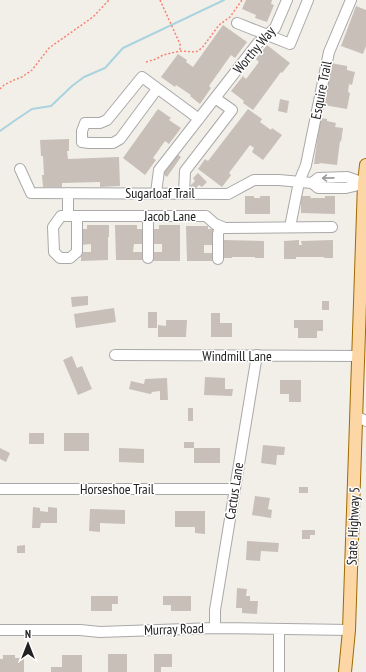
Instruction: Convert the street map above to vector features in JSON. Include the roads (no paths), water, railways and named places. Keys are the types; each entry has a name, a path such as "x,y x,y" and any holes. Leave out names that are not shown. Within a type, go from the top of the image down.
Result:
{"main road":[{"name":"State Highway 5","path":"345,672 363,416 358,356 366,165"}],"street":[{"name":"Worthy Way","path":"156,193 159,170 257,44 275,28 287,0"},
{"path":"237,23 290,44 308,0"},
{"name":"Esquire Trail","path":"290,227 299,182 306,165 329,52 351,0"},
{"path":"157,89 120,139 113,144 89,144 82,142 82,131 86,123 100,123 107,120 142,77 199,119"},
{"path":"184,194 185,171 232,110 216,98"},
{"name":"Sugarloaf Trail","path":"20,169 32,193 228,194 254,180 312,183 318,178 347,177 365,183"},
{"name":"Jacob Lane","path":"68,193 73,216 206,216 215,224 225,228 332,227"},
{"path":"148,216 148,258"},
{"path":"218,259 218,234 220,226"},
{"name":"Windmill Lane","path":"115,355 358,356"},
{"name":"Cactus Lane","path":"215,628 215,610 257,356"},
{"name":"Horseshoe Trail","path":"0,489 235,489"},
{"name":"Murray Road","path":"0,630 80,630 100,632 215,628 349,630"},
{"path":"279,629 279,672"}],"waterway":[{"path":"0,131 32,109 51,106 84,77 105,68 123,48 224,0"}]}
